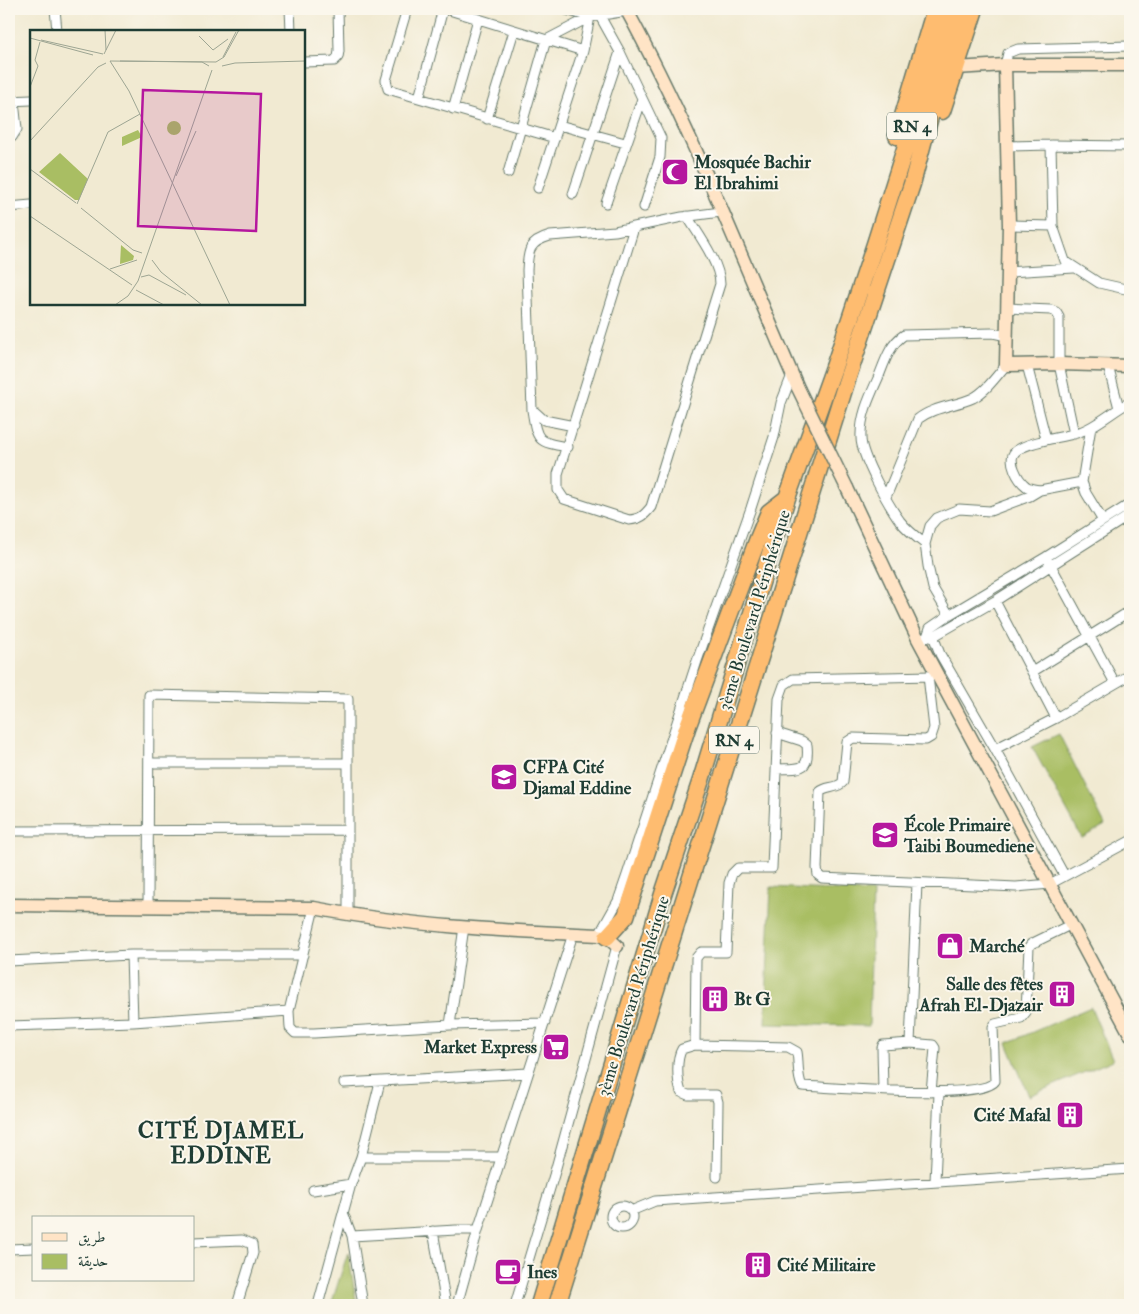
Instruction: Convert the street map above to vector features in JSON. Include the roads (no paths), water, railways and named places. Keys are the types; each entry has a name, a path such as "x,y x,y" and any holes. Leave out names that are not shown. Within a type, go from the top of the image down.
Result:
{"highway":[{"name":"3ème Boulevard Périphérique","path":"875,244 880,205 892,155 935,9"},
{"name":"3ème Boulevard Périphérique","path":"539,1305 660,904 701,780 788,498 875,244 950,9"},
{"name":"3ème Boulevard Périphérique","path":"558,1302 844,392 912,184 943,68 963,9"},
{"name":"3ème Boulevard Périphérique","path":"912,184 932,141 976,9"},
{"path":"608,940 626,916 686,728 732,604 769,512 788,498"}],"street":[{"path":"55,9 57,30"},
{"path":"290,9 291,30"},
{"path":"305,62 334,61 338,57 338,9"},
{"path":"407,9 386,80 388,89 554,138"},
{"path":"419,98 445,9 461,11 514,31 583,51"},
{"path":"563,9 595,14 626,10 680,117 792,376 847,488 927,635 995,749 1064,875"},
{"path":"508,173 546,40 595,14"},
{"path":"538,188 595,14"},
{"path":"595,14 620,52 661,138 660,157 644,207"},
{"path":"453,108 478,19"},
{"path":"487,119 514,31"},
{"path":"886,497 918,419 928,412 975,397 990,384 1006,365 1009,225 1005,65 1008,53 1018,49 1130,46"},
{"path":"573,194 620,52"},
{"path":"956,68 1005,65 1130,65"},
{"path":"606,203 625,143 642,99"},
{"path":"9,137 12,137 17,129 11,101 30,100"},
{"path":"559,125 625,143"},
{"path":"1050,145 1053,226 1065,261 1100,283 1130,290"},
{"path":"1008,146 1130,146"},
{"path":"9,207 30,205"},
{"path":"568,447 547,444 541,440 537,434 532,410 527,270 528,254 532,246 540,239 550,236 634,228 687,216 721,212"},
{"path":"634,228 568,447 558,474 558,490 564,499 629,520 645,516 651,507 720,284 719,273 715,264 687,216"},
{"path":"1009,225 1053,226"},
{"path":"1008,272 1074,268"},
{"path":"1008,308 1042,309 1056,312 1059,317 1059,364 1074,434"},
{"path":"926,544 911,533 900,520 863,451 861,430 867,403 888,352 897,339 904,335 993,333 1006,336"},
{"path":"1006,365 1130,366"},
{"path":"1027,365 1046,440"},
{"path":"1108,366 1119,408"},
{"path":"515,1305 551,1186 618,901 697,661 751,508 774,437 781,403 792,376"},
{"path":"1040,490 1027,487 1020,480 1014,469 1012,455 1016,450 1046,440 1074,434 1091,427 1130,402"},
{"path":"532,410 544,420 574,426"},
{"path":"1091,427 1082,482 1086,493 1103,522"},
{"path":"949,615 933,588 928,566 926,544 930,526 937,518 953,510 990,510 1030,496 1040,490 1082,482"},
{"path":"927,635 949,615 1130,504"},
{"path":"927,635 995,601 1130,515"},
{"path":"1046,557 1115,683"},
{"path":"995,601 1056,718"},
{"path":"1032,672 1130,611"},
{"path":"927,635 933,676 934,728 932,737 926,740 853,738 847,742 843,782 840,786 822,790 820,798 818,875 822,878 1016,887 1050,884 1130,841"},
{"path":"695,1045 696,958 701,952 726,952 729,883 732,874 738,868 772,868 778,699 784,685 793,679 933,676"},
{"path":"933,676 1050,884 1130,1034"},
{"path":"995,749 1056,718 1130,676"},
{"path":"148,908 150,695 348,699 348,914"},
{"path":"776,769 799,768 806,764 808,758 807,745 802,741 777,733"},
{"path":"149,763 348,763"},
{"path":"9,831 348,830"},
{"path":"910,1043 917,883"},
{"path":"9,906 314,908 348,914 464,927 573,934 608,940"},
{"path":"314,908 289,1011 290,1028 292,1031 298,1033 450,1025 545,1023"},
{"path":"717,1177 718,1102 716,1095 688,1095 681,1092 679,1085 679,1054 682,1049 695,1045 788,1047 797,1052 799,1080 802,1086 935,1093 989,1086 995,1081 993,1027 995,1024 1020,1018 1026,1012 1029,947 1031,944 1072,924"},
{"path":"450,1025 464,927"},
{"path":"457,1305 478,1230 573,934"},
{"path":"9,961 131,955 303,955"},
{"path":"131,955 133,1022"},
{"path":"9,1026 133,1022 289,1011"},
{"path":"883,1090 883,1045 910,1043 933,1045 935,1048 936,1181"},
{"path":"344,1083 528,1073"},
{"path":"318,1305 351,1184 361,1157 380,1082"},
{"path":"361,1157 502,1157"},
{"path":"631,1211 655,1201 1130,1169"},
{"path":"313,1190 351,1184"},
{"path":"344,1215 352,1236 363,1305"},
{"path":"352,1236 478,1230"},
{"path":"433,1231 446,1305"},
{"path":"195,1242 242,1240 252,1244 252,1253 237,1305"},
{"path":"9,1249 32,1248"}],"place":[{"name":"Mosquée Bachir El Ibrahimi","path":"675,172"},
{"name":"CFPA Cité Djamal Eddine","path":"504,777"},
{"name":"École Primaire Taibi Boumediene","path":"885,835"},
{"name":"Marché","path":"950,946"},
{"name":"Salle des fêtes Afrah El-Djazair","path":"1062,994"},
{"name":"Bt G","path":"715,999"},
{"name":"Market Express","path":"556,1047"},
{"name":"Cité Mafal","path":"1070,1115"},
{"name":"Cité Militaire","path":"758,1265"},
{"name":"Ines","path":"508,1272"}],"district":[{"name":"CITÉ DJAMEL EDDINE","path":"221,1142"}]}
